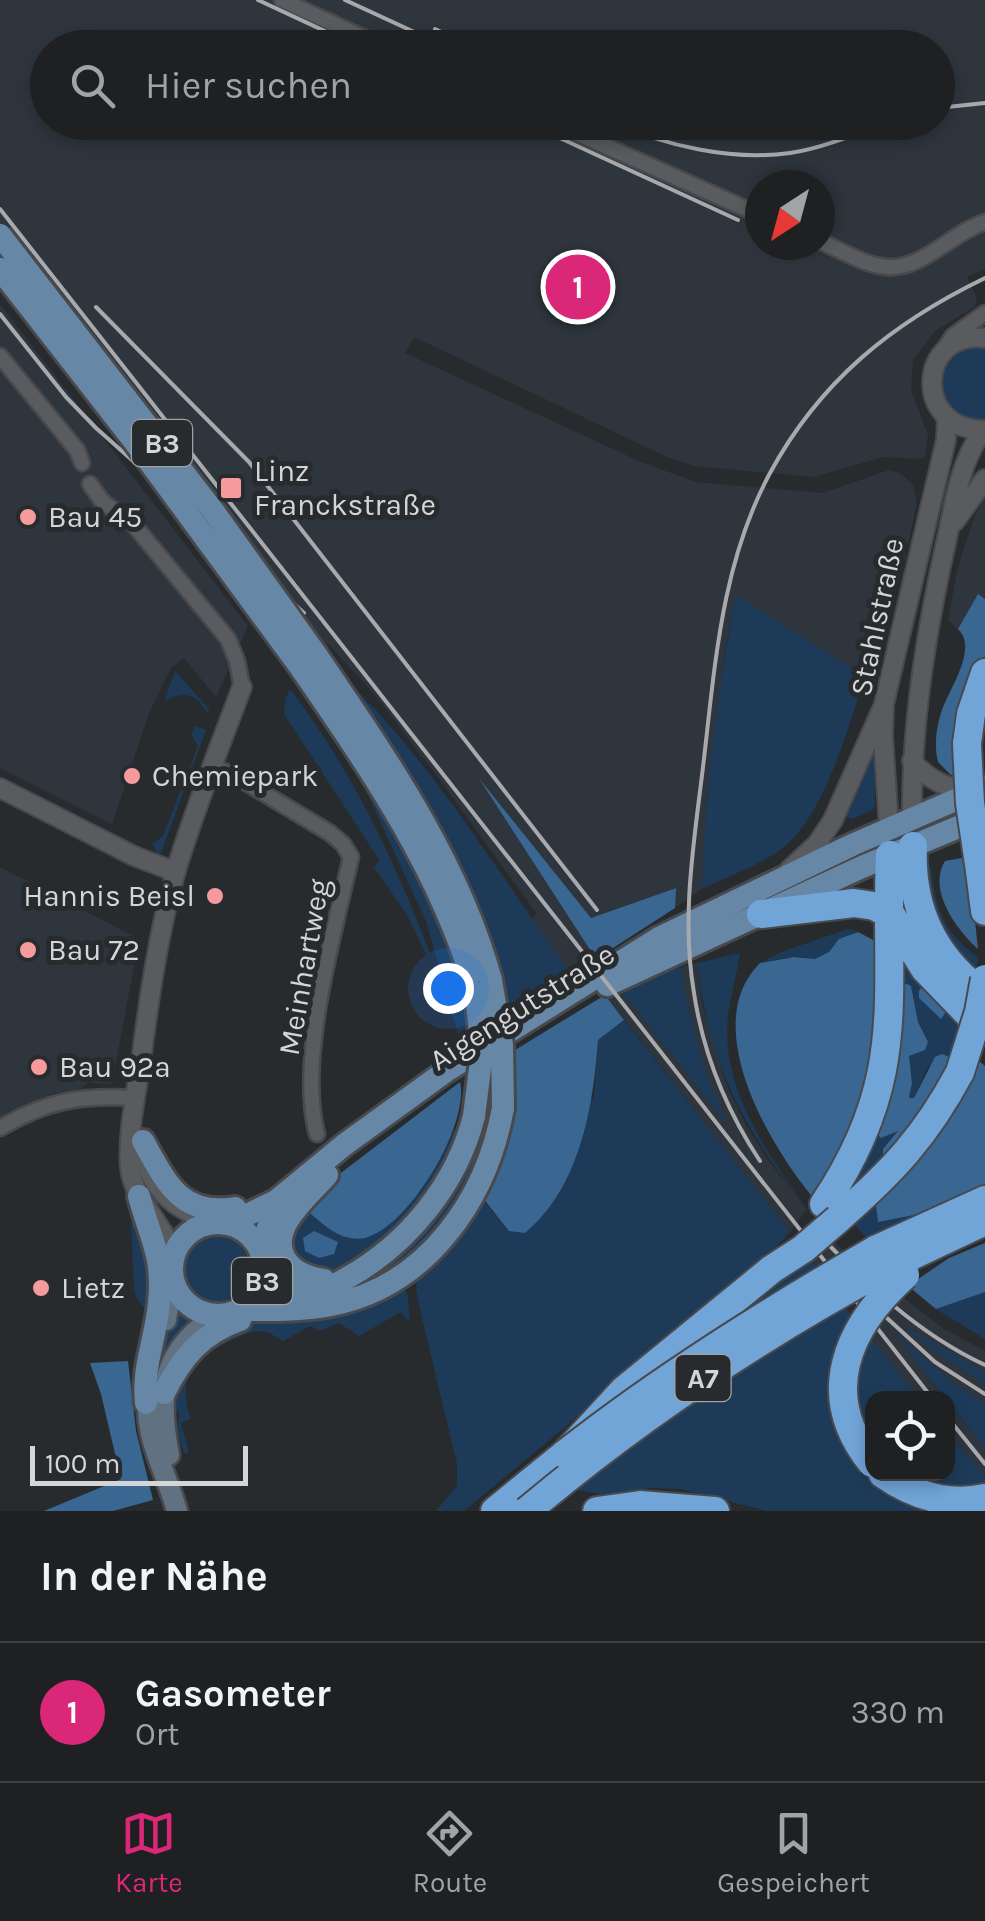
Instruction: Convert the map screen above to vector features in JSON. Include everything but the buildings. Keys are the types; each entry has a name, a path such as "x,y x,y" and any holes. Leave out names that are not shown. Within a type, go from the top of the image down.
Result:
{"highway":[{"path":"985,673 971,714 967,744 970,804 985,911"},
{"path":"565,1454 624,1390 772,1269 803,1249 831,1211 882,1082 891,1002 891,915 901,838"},
{"path":"901,838 926,930 954,971 985,995"},
{"path":"760,914 854,904 874,906 891,915 925,968 985,1031"},
{"path":"831,1211 902,1160 925,1131 960,1072 985,979"},
{"name":"A7","path":"527,1511 666,1403 762,1339 891,1264 985,1200"},
{"name":"A7","path":"495,1511 656,1386 756,1320 985,1220"},
{"path":"865,1452 846,1414 845,1367 851,1344 878,1301 891,1264 940,1254 985,1234"},
{"path":"894,1481 930,1497 985,1498"},
{"path":"597,1511 640,1505 715,1511"}],"main road":[{"name":"B3","path":"0,235 193,484 309,662"},
{"name":"B3","path":"0,269 309,662 426,824 470,917 484,987 502,1045 503,1108 493,1155 478,1189 435,1248 397,1277 352,1300 232,1315 190,1305 182,1297 173,1267 189,1233 204,1224 223,1223 245,1231 262,1258 292,1286 304,1290 328,1288 388,1250 434,1200 460,1157 474,1116 482,1053 484,987"},
{"path":"901,838 979,790"},
{"path":"901,838 985,816"},
{"name":"Aigengutstraße","path":"300,1179 446,1071 660,938 778,880 901,838"},
{"name":"Aigengutstraße","path":"262,1258 267,1228 278,1212 453,1082 587,996 760,914 901,838"},
{"path":"142,1140 167,1185 180,1197 201,1207 218,1210 246,1206 300,1179"},
{"path":"327,1176 286,1223 282,1252 288,1264 306,1276 347,1278"},
{"path":"223,1223 262,1210 300,1179"},
{"path":"140,1196 160,1265 158,1311 144,1380 156,1398"},
{"name":"B3","path":"232,1315 259,1289 262,1258"},
{"path":"173,1267 156,1398 176,1511"},
{"path":"156,1398 196,1344 232,1315"}],"street":[{"path":"282,0 347,30"},
{"path":"592,140 745,208"},
{"path":"835,248 873,264 902,266 918,261 960,232 985,222"},
{"path":"984,430 966,429 948,419 937,407 932,377 953,336 985,313"},
{"path":"943,352 964,339 985,338"},
{"path":"0,356 77,450 82,464"},
{"name":"Stahlstraße","path":"901,838 883,736 884,704 948,419"},
{"name":"Stahlstraße","path":"901,838 920,685 948,530 964,459 984,430"},
{"path":"938,473 950,490 954,505"},
{"name":"Stahlstraße","path":"948,530 985,479"},
{"path":"90,484 102,501 145,537 228,639 238,661 242,687 176,872 151,989 136,1105 130,1168 140,1196 162,1227 173,1267"},
{"path":"888,679 920,685"},
{"path":"778,880 824,836 842,804 867,736 884,704"},
{"path":"912,761 942,785 979,790"},
{"name":"Meinhartweg","path":"212,766 330,833 351,857 316,1035 313,1090 317,1134"},
{"path":"0,788 134,856 176,872"},
{"path":"0,1128 56,1102 90,1096 136,1105"},
{"path":"136,1105 151,1178 166,1198 188,1213 223,1223"}],"shaded area":[{"path":"0,0 985,0 985,269 967,277 977,302 974,307 935,331 913,360 911,390 928,435 925,456 883,457 814,477 694,466 667,457 414,337 405,353 641,462 696,482 823,493 889,470 900,473 913,485 917,502 903,569 865,677 736,596 725,651 707,798 702,889 675,908 675,888 591,918 485,787 596,959 570,973 531,919 537,914 437,776 375,695 330,646 296,619 0,231"},
{"path":"0,304 248,626 216,697 184,658 171,668 149,713 112,824 0,768"},
{"path":"978,346 985,347 985,419 968,417 955,409 946,399 943,387 950,362"},
{"path":"985,496 985,599 978,594 958,629 948,620 957,571"},
{"path":"978,594 985,599 985,656 977,670 959,775 951,775 938,762 937,731 964,658 964,637 958,629"},
{"path":"736,595 865,677 834,767 800,831 766,859 702,889 713,742"},
{"path":"175,671 209,709 208,714 189,696 164,702"},
{"path":"342,676 435,781 570,973 510,1015 489,939 448,842 414,782"},
{"path":"290,689 333,751 369,816 430,953 426,954 407,915 374,867 380,861 284,714"},
{"path":"195,726 206,730 158,853 152,844 163,836 198,746 191,734"},
{"path":"874,742 875,808 853,819 845,816"},
{"path":"478,777 591,918 676,888 675,908 596,959"},
{"path":"363,784 415,873 443,934 471,1033 460,1041 426,921"},
{"path":"968,857 978,949 947,909 940,884 945,861"},
{"path":"926,866 931,868 943,919 978,958 976,973 941,924"},
{"path":"0,867 139,939 112,1084 88,1083 81,1089 50,1094 0,1117"},
{"path":"848,929 858,932 824,956 760,963 781,952"},
{"path":"858,932 875,941 884,958 866,1102 815,1200 779,1150 747,1085 738,1052 736,1019 742,989 760,963 794,957 815,959 829,952 839,939"},
{"path":"899,947 946,1014 950,1006 967,1023 954,1059 928,1066 914,1098 909,1098 909,1056 925,1050 928,1042 918,1022 911,986 900,985"},
{"path":"740,953 728,1015 731,1068 762,1142 807,1209 747,1123 711,1034 697,963"},
{"path":"697,963 702,1004 727,1086 770,1163 807,1209 790,1232 605,995 618,987 726,1123 707,1082 687,1009 681,967"},
{"path":"681,967 699,1050 730,1128 618,987"},
{"path":"900,985 911,986 918,1022 928,1042 925,1050 909,1056 909,1098 914,1098 935,1057 942,1054 954,1059 934,1103 883,1160 883,1149 898,1131 881,1138 876,1133"},
{"path":"923,985 950,1006 941,1019 919,998"},
{"path":"605,995 624,1020 598,1040 587,1119 571,1170 544,1214 525,1233 509,1231 483,1198 509,1126 515,1050"},
{"path":"624,1020 790,1232 749,1274 464,1511 436,1511 457,1486 457,1464 422,1318 417,1280 483,1198 495,1215 594,1097 598,1040"},
{"path":"978,1060 985,1066 985,1185 914,1215 878,1222 876,1206"},
{"path":"460,1082 461,1101 446,1148 417,1196 399,1215 382,1230 357,1239 335,1232 311,1214 309,1202 333,1179"},
{"path":"481,1117 491,1119 470,1181 433,1235 410,1257 354,1289 314,1299 260,1300 269,1281 362,1280"},
{"path":"455,1129 458,1132 449,1151 423,1196 387,1240 346,1268 325,1273 296,1264 289,1236 309,1202 419,1193"},
{"path":"897,1129 883,1149 883,1160 834,1213 876,1133 881,1138"},
{"path":"889,1188 876,1206 878,1221 914,1215 871,1243 850,1219"},
{"path":"139,1215 151,1251 151,1317 136,1297 134,1287 131,1224 133,1217"},
{"path":"314,1231 338,1242 334,1254 319,1258 305,1251 303,1238"},
{"path":"216,1235 229,1237 239,1245 247,1255 247,1281 239,1291 229,1299 216,1301 203,1299 193,1291 185,1281 183,1268 185,1255 193,1245 203,1237"},
{"path":"830,1238 846,1253 818,1268 808,1256"},
{"path":"985,1243 985,1292 936,1309 908,1286 949,1258"},
{"path":"808,1256 818,1268 730,1321"},
{"path":"402,1286 407,1293 407,1320 401,1312 359,1336 339,1323 320,1331 310,1326 283,1341 267,1332 254,1332 210,1352 189,1373 186,1402 190,1419 181,1423 189,1453 184,1453 177,1432 179,1412 170,1407 187,1361 240,1325 282,1319"},
{"path":"985,1292 985,1339 936,1309"},
{"path":"900,1295 944,1329 985,1351 985,1372 931,1349 985,1384 985,1403 952,1382 899,1338 939,1391 914,1391 867,1334"},
{"path":"175,1305 200,1319 156,1384"},
{"path":"844,1306 853,1317 853,1453 865,1459 865,1481 907,1481 964,1511 767,1511 680,1489 650,1488 605,1495 573,1489 711,1388"},
{"path":"900,1324 985,1372 985,1384 931,1349"},
{"path":"893,1332 952,1382 985,1403 985,1449 955,1411 955,1391 939,1391"},
{"path":"867,1334 914,1391 865,1391 865,1433 857,1404"},
{"path":"128,1361 136,1431 153,1500 113,1511 44,1511 121,1479 90,1363"},
{"path":"955,1412 985,1449 985,1477 955,1441"},
{"path":"955,1441 985,1477 985,1486 948,1489 923,1481 955,1481"}],"railway":[{"path":"258,0 322,30"},
{"path":"345,0 410,30"},
{"path":"955,106 985,103"},
{"path":"564,140 738,220"},
{"path":"662,140 699,150 745,155 790,153 839,140"},
{"path":"0,209 927,1391"},
{"path":"760,1161 727,1102 710,1059 690,965 690,880 717,654 730,579 770,473 812,410 835,383 889,335 985,278"},
{"path":"96,307 249,462 597,910"},
{"path":"0,314 96,428 304,613"},
{"path":"812,1228 914,1322 985,1365"},
{"path":"876,1308 935,1362 985,1394"},
{"path":"955,1427 985,1464"}],"place":[{"name":"Gasometer","path":"578,287"},
{"name":"Linz Franckstraße","path":"231,488"},
{"name":"Bau 45","path":"28,517"},
{"name":"Chemiepark","path":"132,776"},
{"name":"Hannis Beisl","path":"215,896"},
{"name":"Bau 72","path":"28,950"},
{"name":"Bau 92a","path":"39,1067"},
{"name":"Lietz","path":"41,1288"}]}
